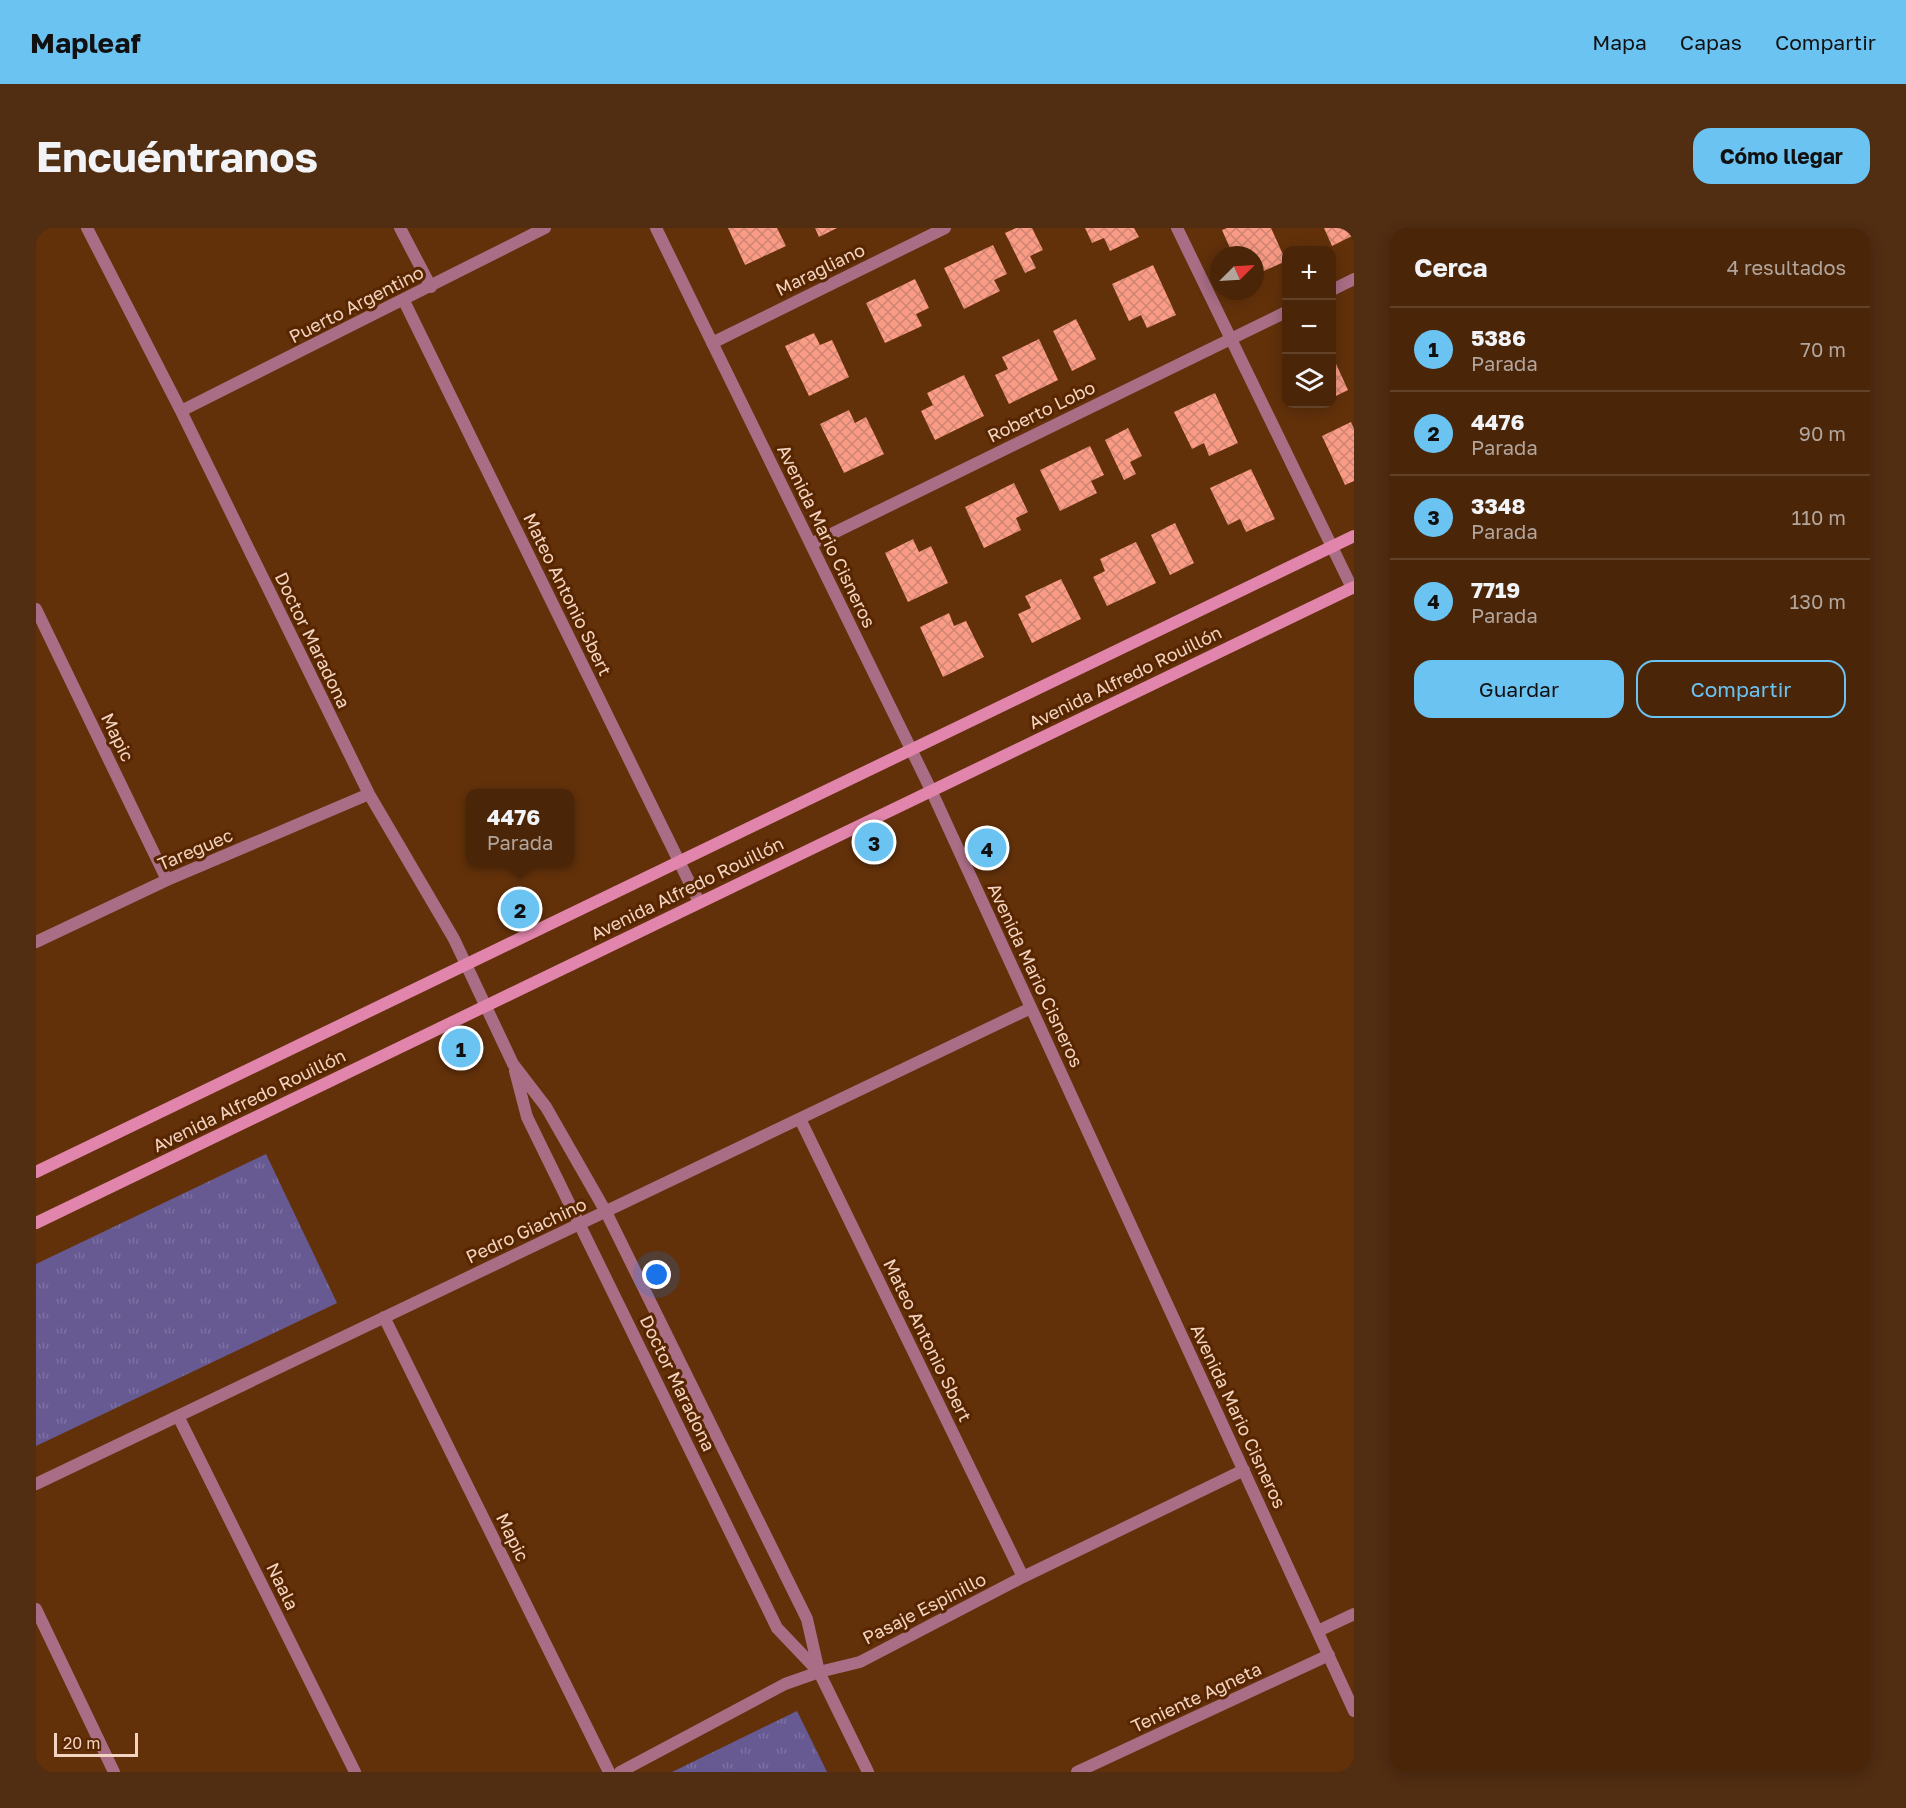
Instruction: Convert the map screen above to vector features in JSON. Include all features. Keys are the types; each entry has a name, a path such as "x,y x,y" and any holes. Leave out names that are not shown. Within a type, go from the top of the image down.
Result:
{"street":[{"name":"Doctor Maradona","path":"87,228 181,411 369,795 454,939 513,1064 527,1117 777,1628 819,1672"},
{"path":"400,228 431,287"},
{"name":"Puerto Argentino","path":"181,411 546,228"},
{"name":"Avenida Mario Cisneros","path":"656,228 931,790 1354,1710"},
{"name":"Maragliano","path":"712,343 945,228"},
{"path":"1177,228 1353,587"},
{"path":"1336,288 1354,279"},
{"name":"Mateo Antonio Sbert","path":"404,301 699,903"},
{"name":"Roberto Lobo","path":"811,544 1282,314"},
{"name":"Avenida Alfredo Rouillón","path":"36,1172 1354,536"},
{"name":"Avenida Alfredo Rouillón","path":"36,1223 1353,587"},
{"name":"Mapic","path":"36,609 167,880"},
{"name":"Tareguec","path":"36,942 167,880 369,795"},
{"name":"Pedro Giachino","path":"36,1484 1031,1008"},
{"name":"Doctor Maradona","path":"513,1064 546,1107 606,1212 807,1619 819,1672 868,1772"},
{"name":"Mateo Antonio Sbert","path":"800,1119 1023,1577"},
{"name":"Mapic","path":"384,1317 609,1772"},
{"name":"Naala","path":"178,1416 355,1772"},
{"name":"Pasaje Espinillo","path":"620,1772 785,1684 819,1672 860,1662 1023,1577 1244,1470"},
{"path":"36,1609 113,1772"},
{"path":"1318,1631 1354,1614"},
{"name":"Teniente Agneta","path":"1077,1772 1329,1655"}],"green space":[{"path":"266,1154 337,1303 36,1446 36,1264"},
{"path":"797,1711 827,1772 672,1772"}],"building":[{"path":"728,228 777,228 786,246 745,265"},
{"path":"815,228 837,228 819,237"},
{"path":"1016,228 1032,228 1043,250 1030,256 1036,268 1025,273 1005,233"},
{"path":"1085,228 1134,228 1139,237 1110,251 1104,238 1092,243"},
{"path":"1271,228 1282,252 1282,263 1264,271 1264,246 1229,246 1222,230"},
{"path":"1324,228 1354,228 1354,235 1332,246"},
{"path":"993,245 1007,274 994,280 1000,291 964,309 944,268"},
{"path":"1153,265 1176,315 1147,328 1141,315 1129,321 1112,284"},
{"path":"915,279 929,308 916,314 922,326 885,343 866,303"},
{"path":"1076,319 1096,359 1072,371 1053,331"},
{"path":"814,333 820,345 832,340 849,377 809,396 785,346"},
{"path":"1039,339 1058,380 1009,404 995,375 1008,369 1002,357"},
{"path":"1336,364 1348,390 1336,396"},
{"path":"964,375 984,416 935,440 921,411 933,405 927,393"},
{"path":"1215,393 1238,443 1209,456 1204,443 1192,449 1174,412"},
{"path":"849,410 855,423 866,417 884,454 844,473 820,424"},
{"path":"1351,422 1354,429 1354,481 1345,485 1322,436"},
{"path":"1128,428 1142,456 1130,462 1136,474 1124,480 1105,440"},
{"path":"1090,446 1104,475 1091,481 1097,493 1060,511 1040,470"},
{"path":"1251,469 1275,519 1246,532 1240,519 1228,525 1210,488"},
{"path":"1014,483 1028,512 1016,518 1021,530 984,548 965,507"},
{"path":"1175,523 1194,563 1170,575 1151,535"},
{"path":"913,539 919,552 931,546 948,583 908,602 885,553"},
{"path":"1136,542 1156,583 1107,606 1093,577 1105,571 1100,559"},
{"path":"1061,579 1081,619 1032,643 1018,614 1031,608 1025,596"},
{"path":"949,613 954,626 966,621 984,657 943,677 920,627"}],"place":[{"name":"3348","path":"874,842"},
{"name":"7719","path":"987,848"},
{"name":"4476","path":"520,909"},
{"name":"5386","path":"461,1048"}]}
